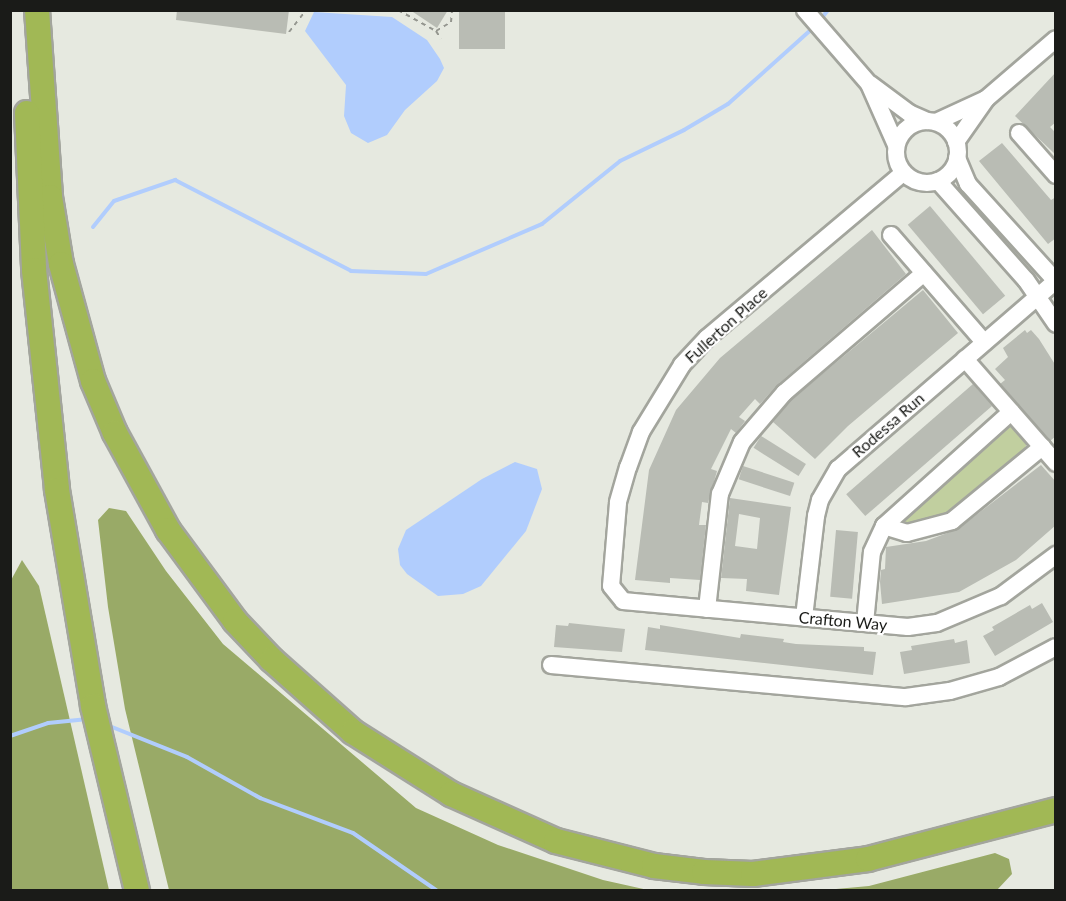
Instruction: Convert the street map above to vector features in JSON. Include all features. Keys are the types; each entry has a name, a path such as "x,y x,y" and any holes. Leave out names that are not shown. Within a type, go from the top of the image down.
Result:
{"highway":[{"path":"27,10 34,270 57,490 93,706 137,891"},
{"path":"37,10 50,197 60,264 93,381 115,434 168,530 235,621 272,660 353,732 451,794 556,841 654,866 704,872 753,874 867,859 1056,810"}],"street":[{"path":"805,10 869,84 909,113 945,127 957,150 968,184 1056,281"},
{"path":"896,145 907,127 931,122 986,99 1056,39"},
{"path":"869,84 896,145 898,165 903,173 920,182 938,181 951,171 957,150 986,99"},
{"path":"1019,133 1054,169"},
{"name":"Fullerton Place","path":"615,594 610,586 615,533 628,467 641,432 682,365 707,338 903,173"},
{"path":"938,181 1026,280 1035,298 1056,324"},
{"path":"891,235 984,342"},
{"path":"707,609 720,494 742,442 784,393 924,273"},
{"name":"Rodessa Run","path":"804,616 816,516 828,483 838,469 1056,281"},
{"path":"965,359 1056,463"},
{"path":"865,623 872,552 884,526 1011,412"},
{"path":"884,526 907,533 952,521 1042,447"},
{"name":"Crafton Way","path":"615,594 623,601 908,627 948,619 1001,596 1056,555"},
{"path":"551,665 906,696 950,691 999,677 1056,647"}],"path":[{"path":"289,32 306,10"},
{"path":"398,10 436,31 441,39"},
{"path":"436,31 451,22 452,10"}],"green space":[{"path":"1006,425 1015,426 1027,442 1023,456 960,509 928,525 904,524 902,518"},
{"path":"109,508 126,511 166,571 223,644 416,808 498,845 603,880 648,890 169,890 125,709 108,607 98,520"},
{"path":"22,560 39,586 109,890 11,890 10,582"},
{"path":"995,853 1009,859 1012,874 997,890 825,890 869,886"}],"water":[{"path":"314,12 392,17 427,40 440,59 444,68 437,81 405,110 387,135 368,143 351,133 344,116 346,85 305,31"},
{"path":"515,462 537,469 542,489 526,531 481,586 463,594 438,596 407,574 400,565 398,549 406,530 482,479"}],"building":[{"path":"177,10 289,10 286,34 176,20"},
{"path":"410,10 448,10 437,28"},
{"path":"459,10 505,10 505,49 459,49"},
{"path":"1056,72 1056,122 1050,127 1056,133 1056,155 1015,116"},
{"path":"1002,143 1051,200 1056,197 1056,238 1048,244 979,161"},
{"path":"930,206 1005,296 983,314 908,225"},
{"path":"872,230 906,274 777,385 760,404 755,399 739,417 745,421 736,433 731,429 711,469 717,471 708,503 702,502 699,525 706,525 700,580 670,578 670,583 635,580 649,470 676,410 720,358"},
{"path":"923,290 958,333 848,426 815,459 773,422 791,400"},
{"path":"1025,330 1027,333 1031,330 1039,339 1056,366 1056,436 1050,441 1000,384 1005,380 995,369 1008,357 1003,348"},
{"path":"973,384 992,406 865,516 846,494"},
{"path":"761,436 806,464 799,476 754,448"},
{"path":"1041,465 1056,482 1056,525 1016,560 959,592 882,604 880,582 881,570 885,569 886,547 926,541 958,529"},
{"path":"743,466 794,483 790,496 739,479"},
{"path":"730,498 791,507 779,595 746,591 747,579 721,578","holes":["739,514 760,518 757,549 735,546"]},
{"path":"836,530 858,532 852,599 830,597"},
{"path":"1042,603 1053,622 995,656 983,636 994,630 992,627 1030,605 1032,609"},
{"path":"569,623 625,629 622,652 554,647 556,625 568,626"},
{"path":"660,625 740,638 741,634 784,639 783,642 796,644 864,647 864,651 876,652 873,675 645,650 648,627 660,629"},
{"path":"954,639 955,643 967,640 970,663 904,674 900,652 912,650 911,646"}],"waterway":[{"path":"821,19 828,10"},
{"path":"93,227 114,201 175,180 351,271 426,274 542,224 620,161 684,130 728,104 814,27"},
{"path":"10,736 48,723 88,719"},
{"path":"107,725 187,757 260,798 353,833 436,890"}]}
